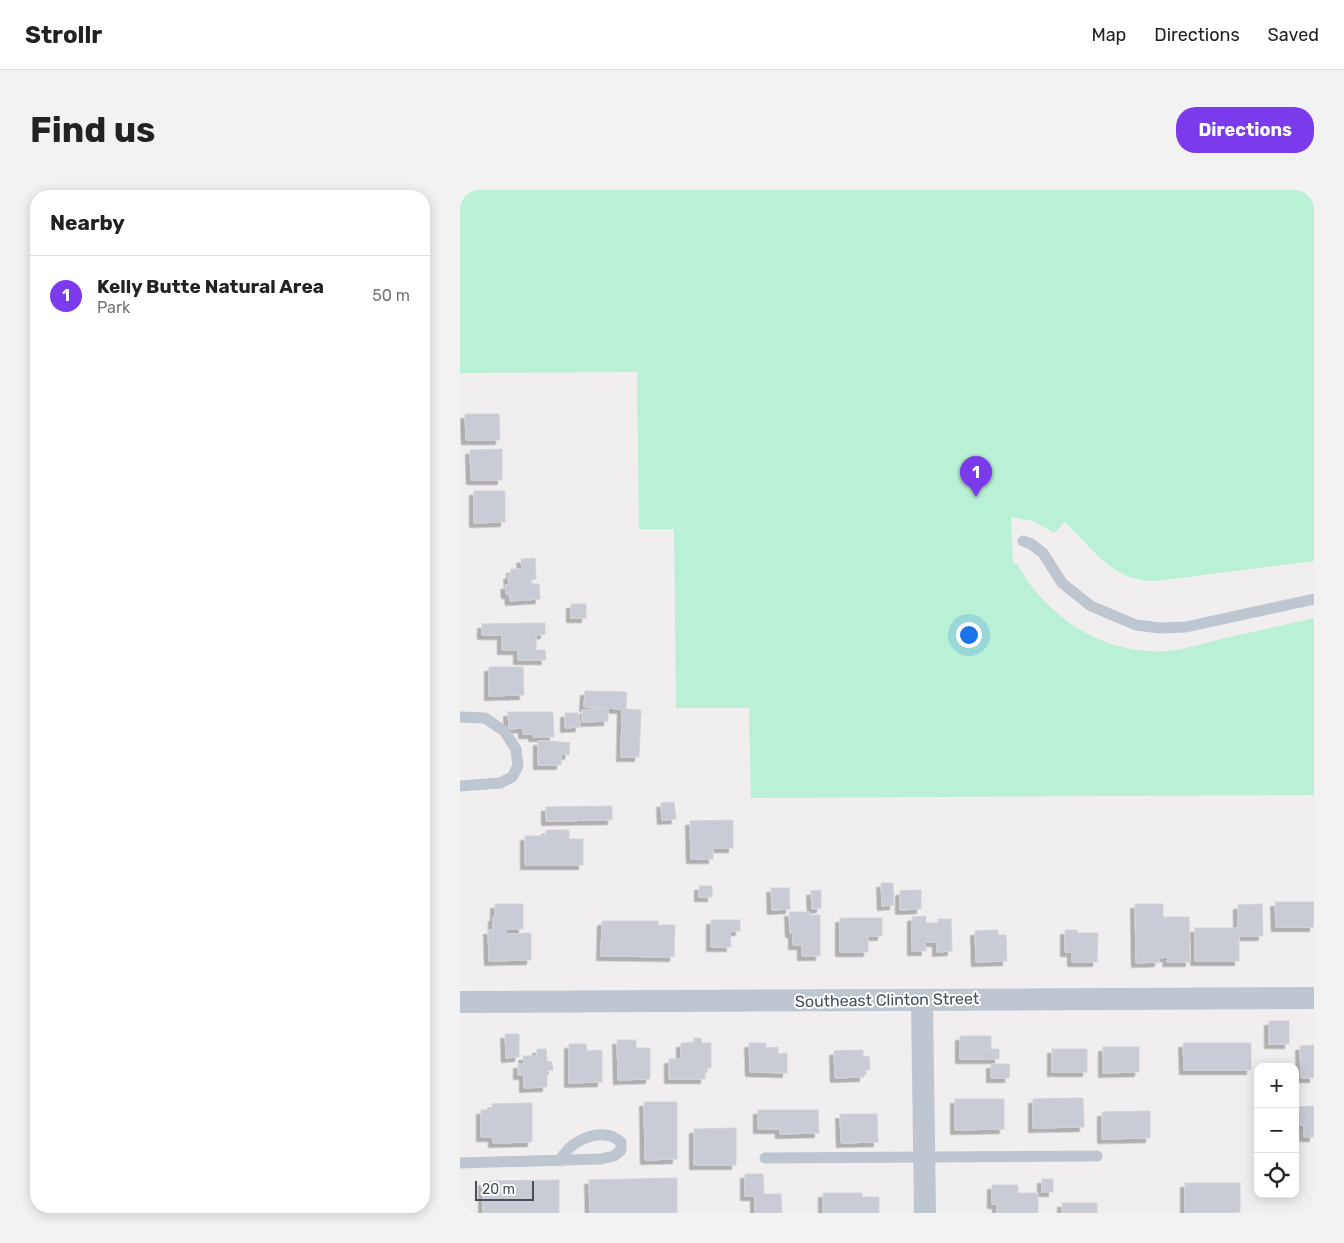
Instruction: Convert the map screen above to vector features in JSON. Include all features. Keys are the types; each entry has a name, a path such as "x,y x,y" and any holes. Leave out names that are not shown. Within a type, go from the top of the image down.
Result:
{"street":[{"name":"Southeast Clinton Street","path":"460,1002 1314,998"},
{"path":"922,1000 925,1213"}],"lane":[{"path":"1023,542 1031,544 1043,553 1062,583 1090,606 1136,625 1160,628 1186,627 1314,599"},
{"path":"460,717 485,718 504,731 516,749 518,766 512,778 500,783 460,786"},
{"path":"460,1163 560,1161 601,1159 614,1156 621,1150 621,1142 612,1136 598,1135 575,1143 564,1152 560,1161"},
{"path":"765,1158 1097,1156"}],"green space":[{"path":"460,190 1314,190 1314,561 1156,581 1141,580 1116,570 1105,562 1065,522 1054,533 1033,521 1011,517 1013,563 1018,565 1037,593 1062,617 1085,633 1112,644 1139,650 1168,651 1314,618 1314,795 751,798 749,708 676,708 674,529 639,529 637,372 460,373"}],"building":[{"path":"465,414 499,414 500,440 466,440"},
{"path":"502,449 502,480 471,480 470,450"},
{"path":"474,491 505,491 505,522 474,523"},
{"path":"535,558 536,579 530,580 531,584 539,584 540,599 510,601 509,594 506,594 505,585 509,585 508,575 511,575 511,569 522,569 521,559"},
{"path":"571,604 586,604 586,618 571,618"},
{"path":"545,623 545,634 536,635 536,650 545,650 546,660 518,660 518,650 502,650 502,635 482,635 482,624"},
{"path":"489,667 523,667 524,695 489,696"},
{"path":"585,691 627,692 626,709 641,710 639,757 621,757 622,709 584,707"},
{"path":"608,708 608,721 582,722 582,710"},
{"path":"508,712 553,712 554,737 533,737 533,734 523,734 523,728 509,729"},
{"path":"565,713 579,713 580,727 565,728"},
{"path":"538,741 570,743 569,755 561,754 561,765 538,765"},
{"path":"674,802 676,819 662,820 661,803"},
{"path":"612,806 612,820 546,821 546,807"},
{"path":"733,820 733,848 713,848 713,859 691,859 690,821"},
{"path":"546,830 569,830 569,839 583,839 583,865 525,865 525,836 546,836"},
{"path":"881,883 893,883 894,905 882,906"},
{"path":"699,886 712,886 712,897 699,897"},
{"path":"771,888 789,888 790,909 772,910"},
{"path":"821,890 821,908 812,909 811,891"},
{"path":"921,890 921,909 900,910 900,891"},
{"path":"1275,902 1314,902 1314,927 1276,927"},
{"path":"495,904 523,904 523,929 506,929 506,934 531,933 531,960 489,961 488,930 493,930"},
{"path":"1135,904 1163,904 1163,917 1189,917 1190,962 1167,962 1168,957 1159,958 1159,962 1136,963"},
{"path":"1262,904 1263,936 1239,936 1239,961 1195,961 1195,928 1238,928 1238,905"},
{"path":"789,912 810,912 809,915 820,915 820,956 802,956 802,945 793,945 793,933 790,933"},
{"path":"926,916 926,923 938,923 938,919 951,919 952,951 937,952 937,942 925,942 926,951 912,951 912,917"},
{"path":"840,918 882,918 882,936 868,936 868,952 840,952"},
{"path":"711,920 740,920 740,931 730,931 731,947 711,947"},
{"path":"602,921 658,921 658,925 675,925 674,957 601,956"},
{"path":"998,930 998,935 1006,935 1007,961 976,962 975,931"},
{"path":"1065,930 1077,930 1077,933 1098,933 1097,962 1072,962 1072,952 1065,952"},
{"path":"1269,1021 1289,1021 1289,1044 1269,1044"},
{"path":"505,1034 519,1034 519,1057 506,1058"},
{"path":"960,1036 991,1036 991,1049 999,1049 999,1059 960,1059"},
{"path":"694,1038 701,1038 702,1043 711,1043 711,1068 705,1068 705,1079 669,1079 669,1059 681,1059 681,1043 694,1043"},
{"path":"617,1040 636,1040 636,1048 650,1048 650,1079 618,1080"},
{"path":"749,1043 766,1043 766,1048 778,1047 778,1054 787,1053 787,1073 750,1072"},
{"path":"1183,1043 1251,1043 1251,1070 1184,1070"},
{"path":"569,1044 586,1044 587,1051 602,1050 602,1082 569,1083"},
{"path":"1314,1045 1314,1078 1301,1078 1300,1046"},
{"path":"1103,1047 1139,1047 1139,1072 1103,1073"},
{"path":"537,1049 546,1049 547,1061 552,1062 553,1070 547,1070 547,1087 524,1088 524,1075 518,1075 518,1064 524,1064 523,1056 537,1056"},
{"path":"1052,1049 1087,1049 1087,1072 1052,1072"},
{"path":"863,1050 863,1057 869,1056 870,1070 864,1070 864,1077 835,1078 834,1051"},
{"path":"991,1064 1010,1064 1009,1078 991,1078"},
{"path":"1083,1098 1084,1127 1033,1128 1033,1099"},
{"path":"955,1099 1004,1099 1004,1129 955,1130"},
{"path":"644,1102 677,1102 677,1159 645,1160"},
{"path":"532,1103 532,1142 493,1143 493,1137 481,1137 481,1110 492,1110 492,1104"},
{"path":"1314,1106 1314,1137 1304,1137 1304,1125 1299,1125 1299,1107"},
{"path":"758,1110 818,1110 819,1133 780,1134 780,1129 758,1129"},
{"path":"1150,1111 1150,1138 1102,1139 1102,1112"},
{"path":"840,1114 877,1114 878,1142 841,1143"},
{"path":"736,1128 736,1165 694,1165 694,1129"},
{"path":"745,1174 763,1174 764,1194 781,1194 782,1213 755,1213 755,1196 745,1196"},
{"path":"677,1178 677,1213 590,1213 589,1180"},
{"path":"1042,1179 1053,1179 1053,1192 1042,1192"},
{"path":"559,1180 559,1213 483,1213 483,1181"},
{"path":"1185,1183 1240,1183 1240,1212 1185,1213"},
{"path":"992,1185 1018,1185 1018,1193 1038,1193 1038,1213 997,1213 997,1204 992,1204"},
{"path":"823,1193 862,1193 862,1197 879,1197 879,1213 823,1213"},
{"path":"1062,1203 1097,1203 1097,1213 1062,1213"}],"place":[{"name":"Kelly Butte Natural Area","path":"976,497"}]}
